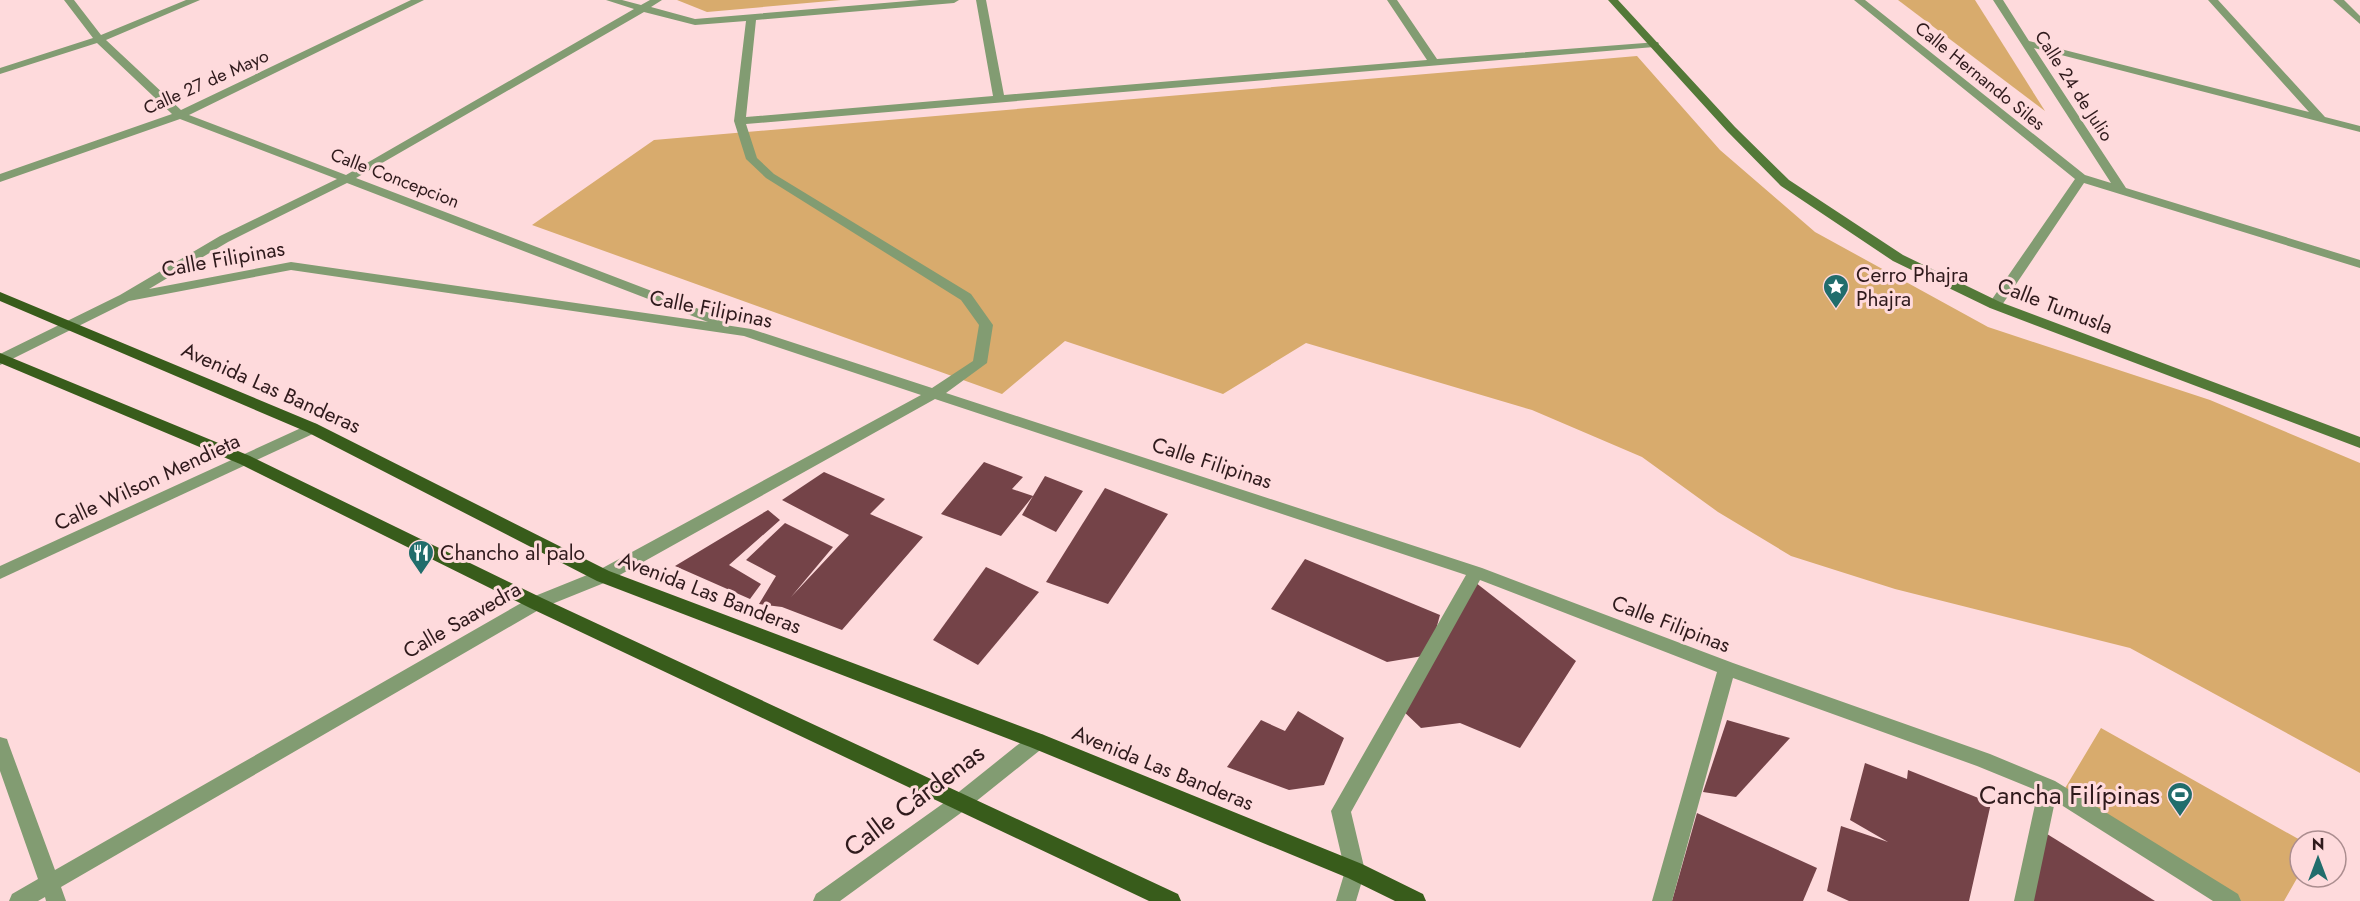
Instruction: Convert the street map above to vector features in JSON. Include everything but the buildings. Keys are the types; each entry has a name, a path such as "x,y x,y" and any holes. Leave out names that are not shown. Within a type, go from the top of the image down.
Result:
{"main road":[{"name":"Avenida Las Banderas","path":"0,296 312,428 603,576 1037,741 1355,871 1416,901"},
{"path":"1,359 245,460 536,603 1171,901"}],"street":[{"name":"Calle Concepcion","path":"69,0 99,39 180,115 746,332"},
{"path":"0,71 99,39 195,0"},
{"name":"Calle 27 de Mayo","path":"0,178 180,115 419,0"},
{"path":"611,0 695,22 954,0"},
{"path":"1,359 125,298 224,239 346,179 657,0"},
{"path":"981,0 999,97"},
{"path":"1392,0 1435,64"},
{"name":"Calle Tumusla","path":"1613,0 1785,183 1898,258 1995,305 2360,443"},
{"name":"Calle Hernando Siles","path":"1859,0 2081,178"},
{"name":"Calle 24 de Julio","path":"1998,0 2121,190"},
{"path":"2213,0 2321,119"},
{"path":"2338,0 2360,21"},
{"path":"752,18 740,121 999,97 1435,64 1654,44"},
{"path":"2027,43 2360,129"},
{"name":"Calle Saavedra","path":"19,901 53,892 536,603 603,576 935,393 980,363 986,326 966,297 770,176 752,159 740,121"},
{"path":"1995,305 2081,178 2360,264"},
{"name":"Calle Filipinas","path":"125,298 291,266 746,332 1476,572 1727,668 1983,760 2048,787 2231,901"},
{"name":"Calle Wilson Mendieta","path":"0,573 312,428"},
{"path":"1346,901 1355,871 1341,811 1476,572"},
{"path":"1662,901 1727,668"},
{"name":"Calle Cárdenas","path":"823,901 962,801 1037,741"},
{"path":"0,745 53,892"},
{"path":"2024,901 2048,787"}],"shaded area":[{"path":"677,0 841,0 707,12"},
{"path":"1898,0 1975,0 2045,111"},
{"path":"1637,56 1720,150 1815,232 1988,327 2210,400 2360,463 2360,773 2130,648 1895,589 1791,556 1718,512 1642,457 1532,410 1306,343 1223,394 1065,341 1002,394 532,225 654,140"},
{"name":"Cancha Filípinas","path":"2101,728 2288,833 2288,889 2291,889 2284,901 2237,901 2061,795"}],"place":[{"name":"Cerro Phajra Phajra","path":"1836,310"},
{"name":"Chancho al palo","path":"421,576"},
{"name":"Cancha Filípinas","path":"2180,818"}]}
